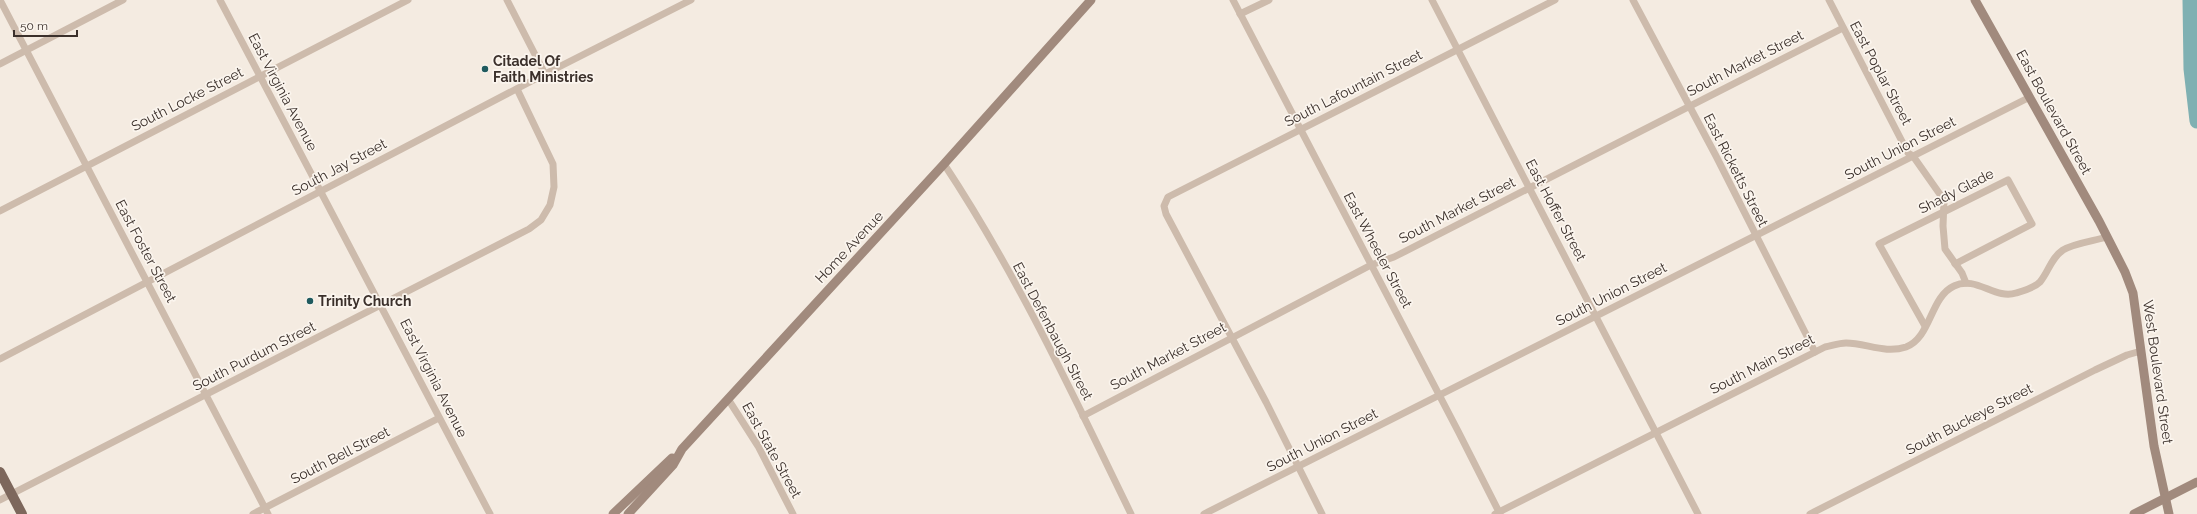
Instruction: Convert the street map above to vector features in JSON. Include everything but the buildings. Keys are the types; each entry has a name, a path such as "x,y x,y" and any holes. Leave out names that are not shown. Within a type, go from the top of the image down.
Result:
{"main road":[{"name":"Home Avenue","path":"628,514 673,465 682,449 944,164 1091,0"},
{"name":"East Boulevard Street","path":"1975,0 2107,237"},
{"name":"West Boulevard Street","path":"2107,237 2125,272 2133,293 2154,446 2169,514"},
{"path":"613,514 682,449"},
{"path":"0,472 22,514"},
{"path":"2134,514 2197,482"}],"street":[{"name":"East Foster Street","path":"0,0 266,511"},
{"path":"0,64 123,0"},
{"name":"East Virginia Avenue","path":"220,0 490,514"},
{"name":"South Locke Street","path":"0,212 408,0"},
{"path":"508,0 545,74"},
{"name":"South Jay Street","path":"0,359 148,283 545,74 691,0"},
{"name":"East Wheeler Street","path":"1233,0 1372,265 1498,513"},
{"path":"1240,14 1269,0"},
{"name":"East Hoffer Street","path":"1432,0 1657,432 1698,514"},
{"name":"South Lafountain Street","path":"1231,337 1166,214 1166,201 1168,197 1555,0"},
{"name":"East Ricketts Street","path":"1633,0 1690,106 1815,352"},
{"name":"East Poplar Street","path":"1829,0 1908,153 1913,156 1944,200 1943,226 1945,249 1962,273 1966,283"},
{"name":"South Market Street","path":"1083,416 1231,337 1372,265 1394,258 1843,28"},
{"name":"South Purdum Street","path":"0,500 529,229 541,220 546,213 554,187 553,164 517,89"},
{"name":"South Union Street","path":"1204,514 2030,97"},
{"name":"East Defenbaugh Street","path":"944,164 982,224 1045,340 1131,514"},
{"name":"Shady Glade","path":"1925,326 1879,244 2008,180 2032,224 1955,264"},
{"path":"1966,283 1976,284 2006,295 2014,294 2040,282 2053,259 2064,250 2107,237"},
{"name":"South Main Street","path":"1498,513 1825,347 1846,343 1884,350 1906,346 1917,339 1943,294 1954,286 1966,283"},
{"path":"1231,337 1322,514"},
{"name":"South Buckeye Street","path":"1810,514 2101,367 2127,355 2141,351"},
{"name":"East State Street","path":"728,399 758,446 793,514"},
{"name":"South Bell Street","path":"253,514 266,511 439,418"}],"green space":[{"path":"2190,0 2197,0 2197,121 2191,69"}],"waterway":[{"path":"2190,0 2191,69 2197,121"}],"place":[{"name":"Citadel Of Faith Ministries","path":"485,69"},
{"name":"Trinity Church","path":"310,301"}]}
